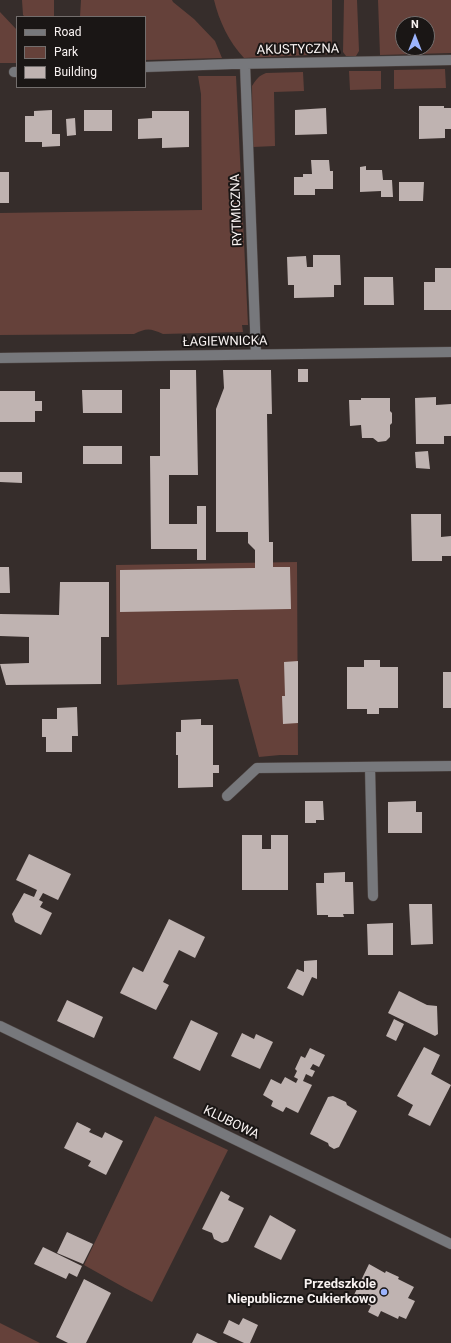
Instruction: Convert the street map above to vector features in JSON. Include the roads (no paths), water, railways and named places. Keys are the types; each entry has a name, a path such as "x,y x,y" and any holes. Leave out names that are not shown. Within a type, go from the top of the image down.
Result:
{"street":[{"name":"AKUSTYCZNA","path":"146,67 451,60"},
{"name":"RYTMICZNA","path":"245,64 256,354"},
{"name":"ŁAGIEWNICKA","path":"0,358 451,352"},
{"path":"227,796 257,768 451,766"},
{"path":"370,767 373,896"},
{"name":"KLUBOWA","path":"0,1026 451,1244"}],"place":[{"name":"Przedszkole Niepubliczne Cukierkowo","path":"384,1292"}]}
